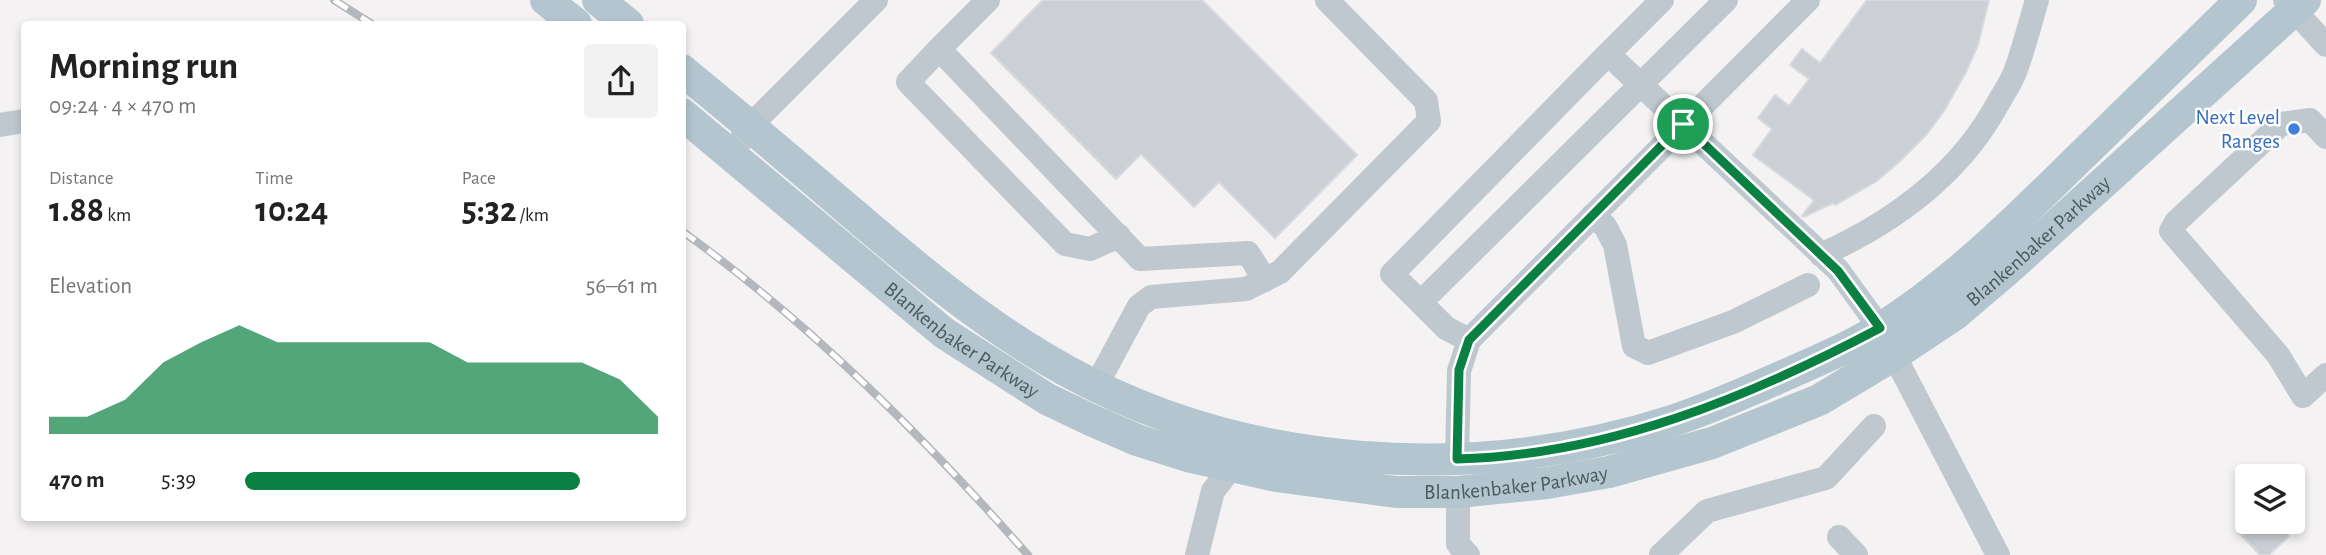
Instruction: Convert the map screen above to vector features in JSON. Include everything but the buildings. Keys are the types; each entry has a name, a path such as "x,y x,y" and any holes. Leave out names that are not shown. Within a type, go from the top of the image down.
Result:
{"main road":[{"path":"547,0 572,21"},
{"path":"598,0 624,21"},
{"name":"Blankenbaker Parkway","path":"686,117 944,333 1047,398 1137,440 1231,468 1383,491 1458,492 1547,484 1656,460 1712,443 1819,400 1887,342 1936,288 2010,225 2241,0"},
{"name":"Blankenbaker Parkway","path":"686,73 926,276 999,330 1123,400 1266,445 1390,460 1457,459 1532,453 1671,422 1823,359 1887,342 1954,315 2007,270 2294,3"}],"street":[{"path":"731,155 750,126 876,0"},
{"path":"988,0 908,82 1065,244 1090,249 1119,236"},
{"path":"1096,386 1139,306 1151,297 1246,289 1280,272 1429,121 1426,101 1327,0"},
{"path":"1469,340 1446,328 1392,274 1662,0"},
{"path":"1421,302 1726,0"},
{"path":"1457,459 1459,370 1469,340 1808,0"},
{"path":"1821,255 1854,240 1895,215 1933,187 1969,148 2015,74 2037,0"},
{"path":"2294,3 2326,45"},
{"path":"939,49 1140,258 1151,297"},
{"path":"1608,54 1846,280 1887,342 1998,555"},
{"path":"2326,137 2311,120 2281,124 2176,222 2171,230 2278,355 2303,396 2326,375"},
{"path":"0,125 21,122"},
{"path":"1592,216 1605,226 1615,245 1634,346 1648,352 1733,322 1808,285"},
{"path":"1140,258 1248,253 1265,280"},
{"path":"1661,555 1707,511 1826,478 1874,426"},
{"path":"1197,555 1213,491 1231,468 1240,438"},
{"path":"1458,492 1458,544 1468,555"},
{"path":"1839,537 1856,555"}],"railway":[{"path":"334,0 367,21"},
{"path":"686,234 776,304 864,383 948,467 1028,555"}],"place":[{"name":"Next Level Ranges","path":"2294,129"}],"route":[{"path":"1683,124 1838,271 1880,328 1823,359 1671,422 1532,453 1457,459 1459,370 1469,340 1683,124"}]}
